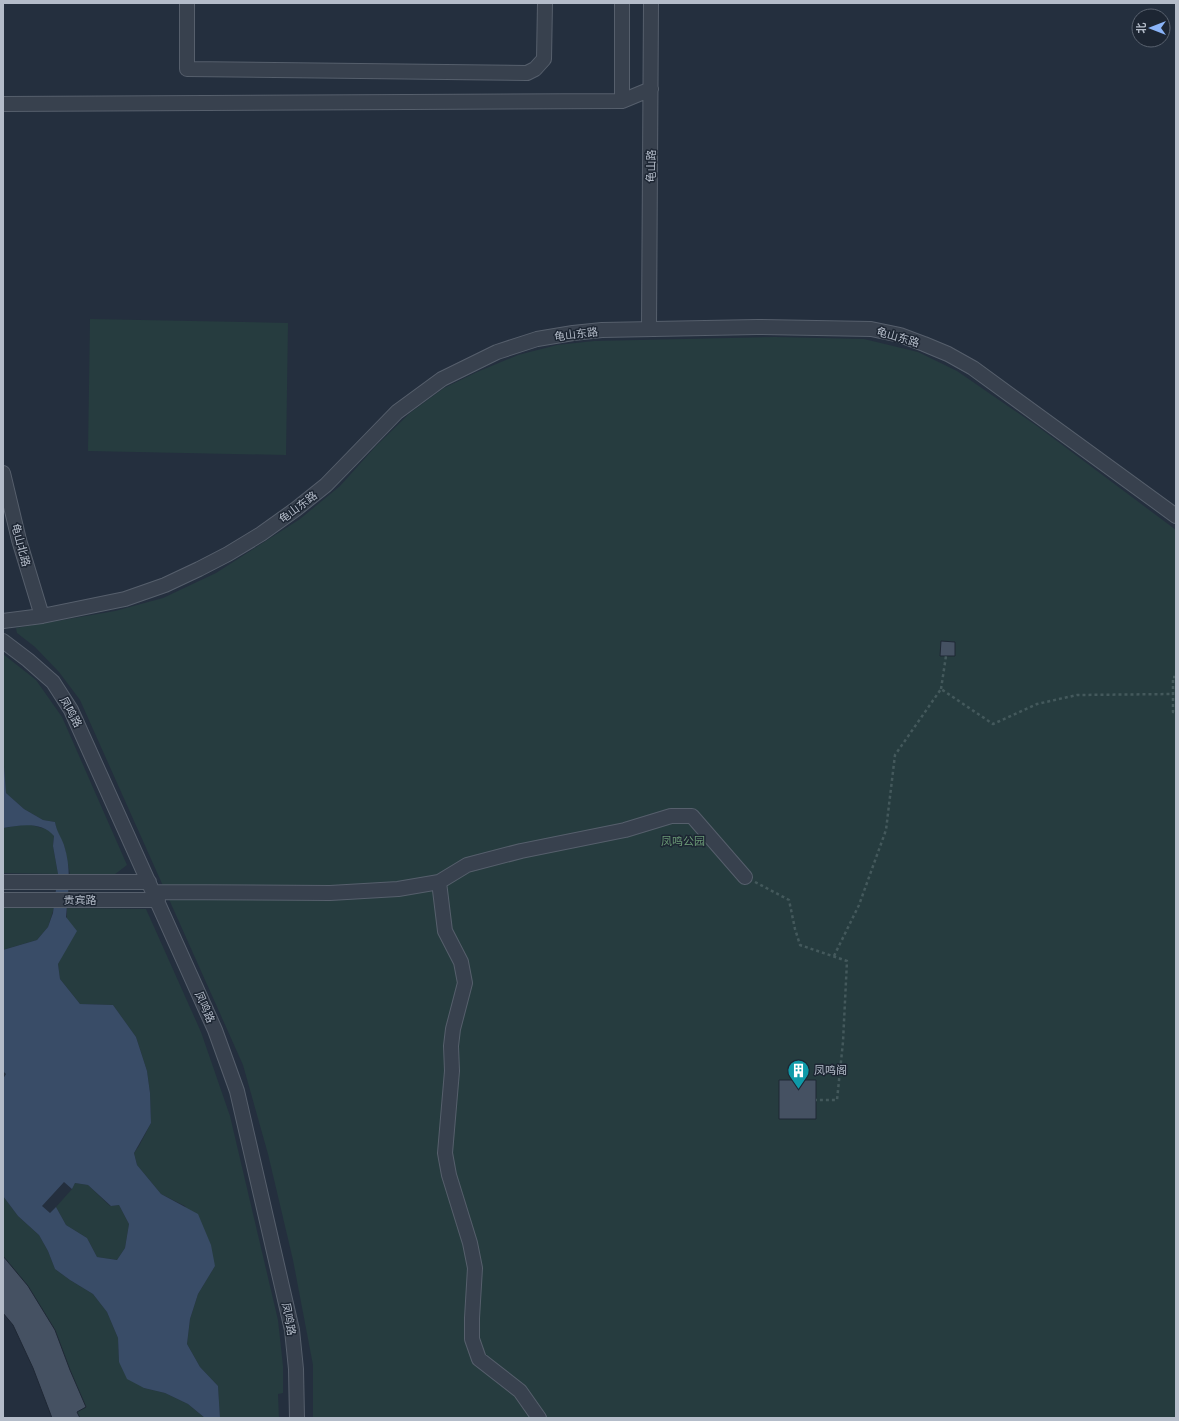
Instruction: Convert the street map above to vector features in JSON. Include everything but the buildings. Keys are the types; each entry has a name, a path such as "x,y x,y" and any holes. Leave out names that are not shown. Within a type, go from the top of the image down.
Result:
{"street":[{"path":"187,3 187,69 527,73 536,69 544,59 545,3"},
{"path":"622,3 622,101"},
{"name":"龟山路","path":"649,329 651,3"},
{"path":"3,104 622,101 651,89"},
{"name":"龟山东路","path":"3,621 42,616 125,599 172,582 199,569 262,534 326,485 397,412 442,379 497,352 537,339 573,333 649,329 757,327 871,329 900,336 948,354 973,368 1176,516"},
{"name":"龟山北路","path":"3,473 19,540 42,616"},
{"name":"凤鸣路","path":"3,641 53,682 71,710 154,891 215,1030 237,1091 292,1330 296,1369 297,1418"},
{"path":"154,891 330,893 398,889 438,882 467,865 521,850 625,830 671,816 692,816 745,877"},
{"name":"贵宾路","path":"3,882 154,891"},
{"path":"438,882 445,931 461,962 466,983 453,1030 452,1071 445,1153 448,1175 470,1243 475,1268 472,1339 479,1359 520,1391 539,1418"},
{"name":"贵宾路","path":"3,900 154,891"}],"path":[{"path":"834,956 860,905 886,830 895,755 941,689 946,656"},
{"path":"1176,678 1173,678 1173,712 1176,712"},
{"path":"941,689 993,724 1036,704 1077,695 1173,694"},
{"path":"745,877 789,900 800,945 847,961 843,1042 837,1100 816,1100"}],"green space":[{"path":"90,319 288,323 286,455 88,451"},
{"name":"凤鸣公园","path":"775,337 864,339 918,352 957,371 1037,426 1176,530 1176,1418 313,1418 313,1365 293,1260 268,1154 243,1065 80,700 59,672 35,647 17,633 16,628 115,611 163,598 216,573 300,519 340,486 376,446 410,413 444,388 518,355 557,345 594,341"},
{"path":"3,654 36,680 62,717 127,865 114,875 70,874 64,845 57,832 55,822 43,820 24,809 6,793 3,753"},
{"path":"28,824 49,830 54,836 53,846 58,874 3,873 3,828"},
{"path":"3,908 54,908 48,927 37,940 3,950"},
{"path":"67,908 146,909 201,1032 230,1116 278,1320 283,1366 283,1393 278,1394 279,1418 220,1418 218,1386 200,1367 187,1344 190,1319 198,1294 215,1266 185,1206 161,1194 137,1165 134,1153 151,1123 150,1093 147,1071 136,1037 113,1005 80,1004 60,979 58,964 66,948"},
{"path":"75,1183 88,1185 110,1206 119,1205 129,1224 125,1248 117,1260 97,1257 87,1238 66,1225 56,1207 72,1189"},
{"path":"3,1196 18,1216 39,1235 48,1251 55,1269 93,1294 107,1312 118,1338 119,1362 144,1388 165,1393 188,1404 205,1418 80,1418 77,1412 70,1370 55,1330 28,1286 3,1256"}],"water":[{"path":"3,753 6,793 24,809 43,820 55,822 64,845 69,872 66,917 77,931 58,964 60,979 80,1004 113,1005 136,1037 147,1071 150,1093 151,1123 134,1153 137,1165 161,1194 198,1214 211,1245 215,1266 198,1294 190,1319 187,1344 200,1367 218,1386 220,1418 205,1418 188,1404 165,1393 144,1388 127,1379 119,1362 118,1338 107,1312 93,1294 55,1269 48,1251 39,1235 18,1216 3,1196 3,1079 6,1074 3,1071 3,950 37,940 48,927 53,913 58,874 53,846 54,836 49,831 30,825 3,828","holes":["64,1182 72,1189 75,1183 88,1185 111,1206 119,1205 129,1224 125,1248 117,1260 97,1257 87,1238 66,1225 56,1207 50,1213 42,1206"]}],"place":[{"name":"凤鸣阁","path":"798,1090"}]}
